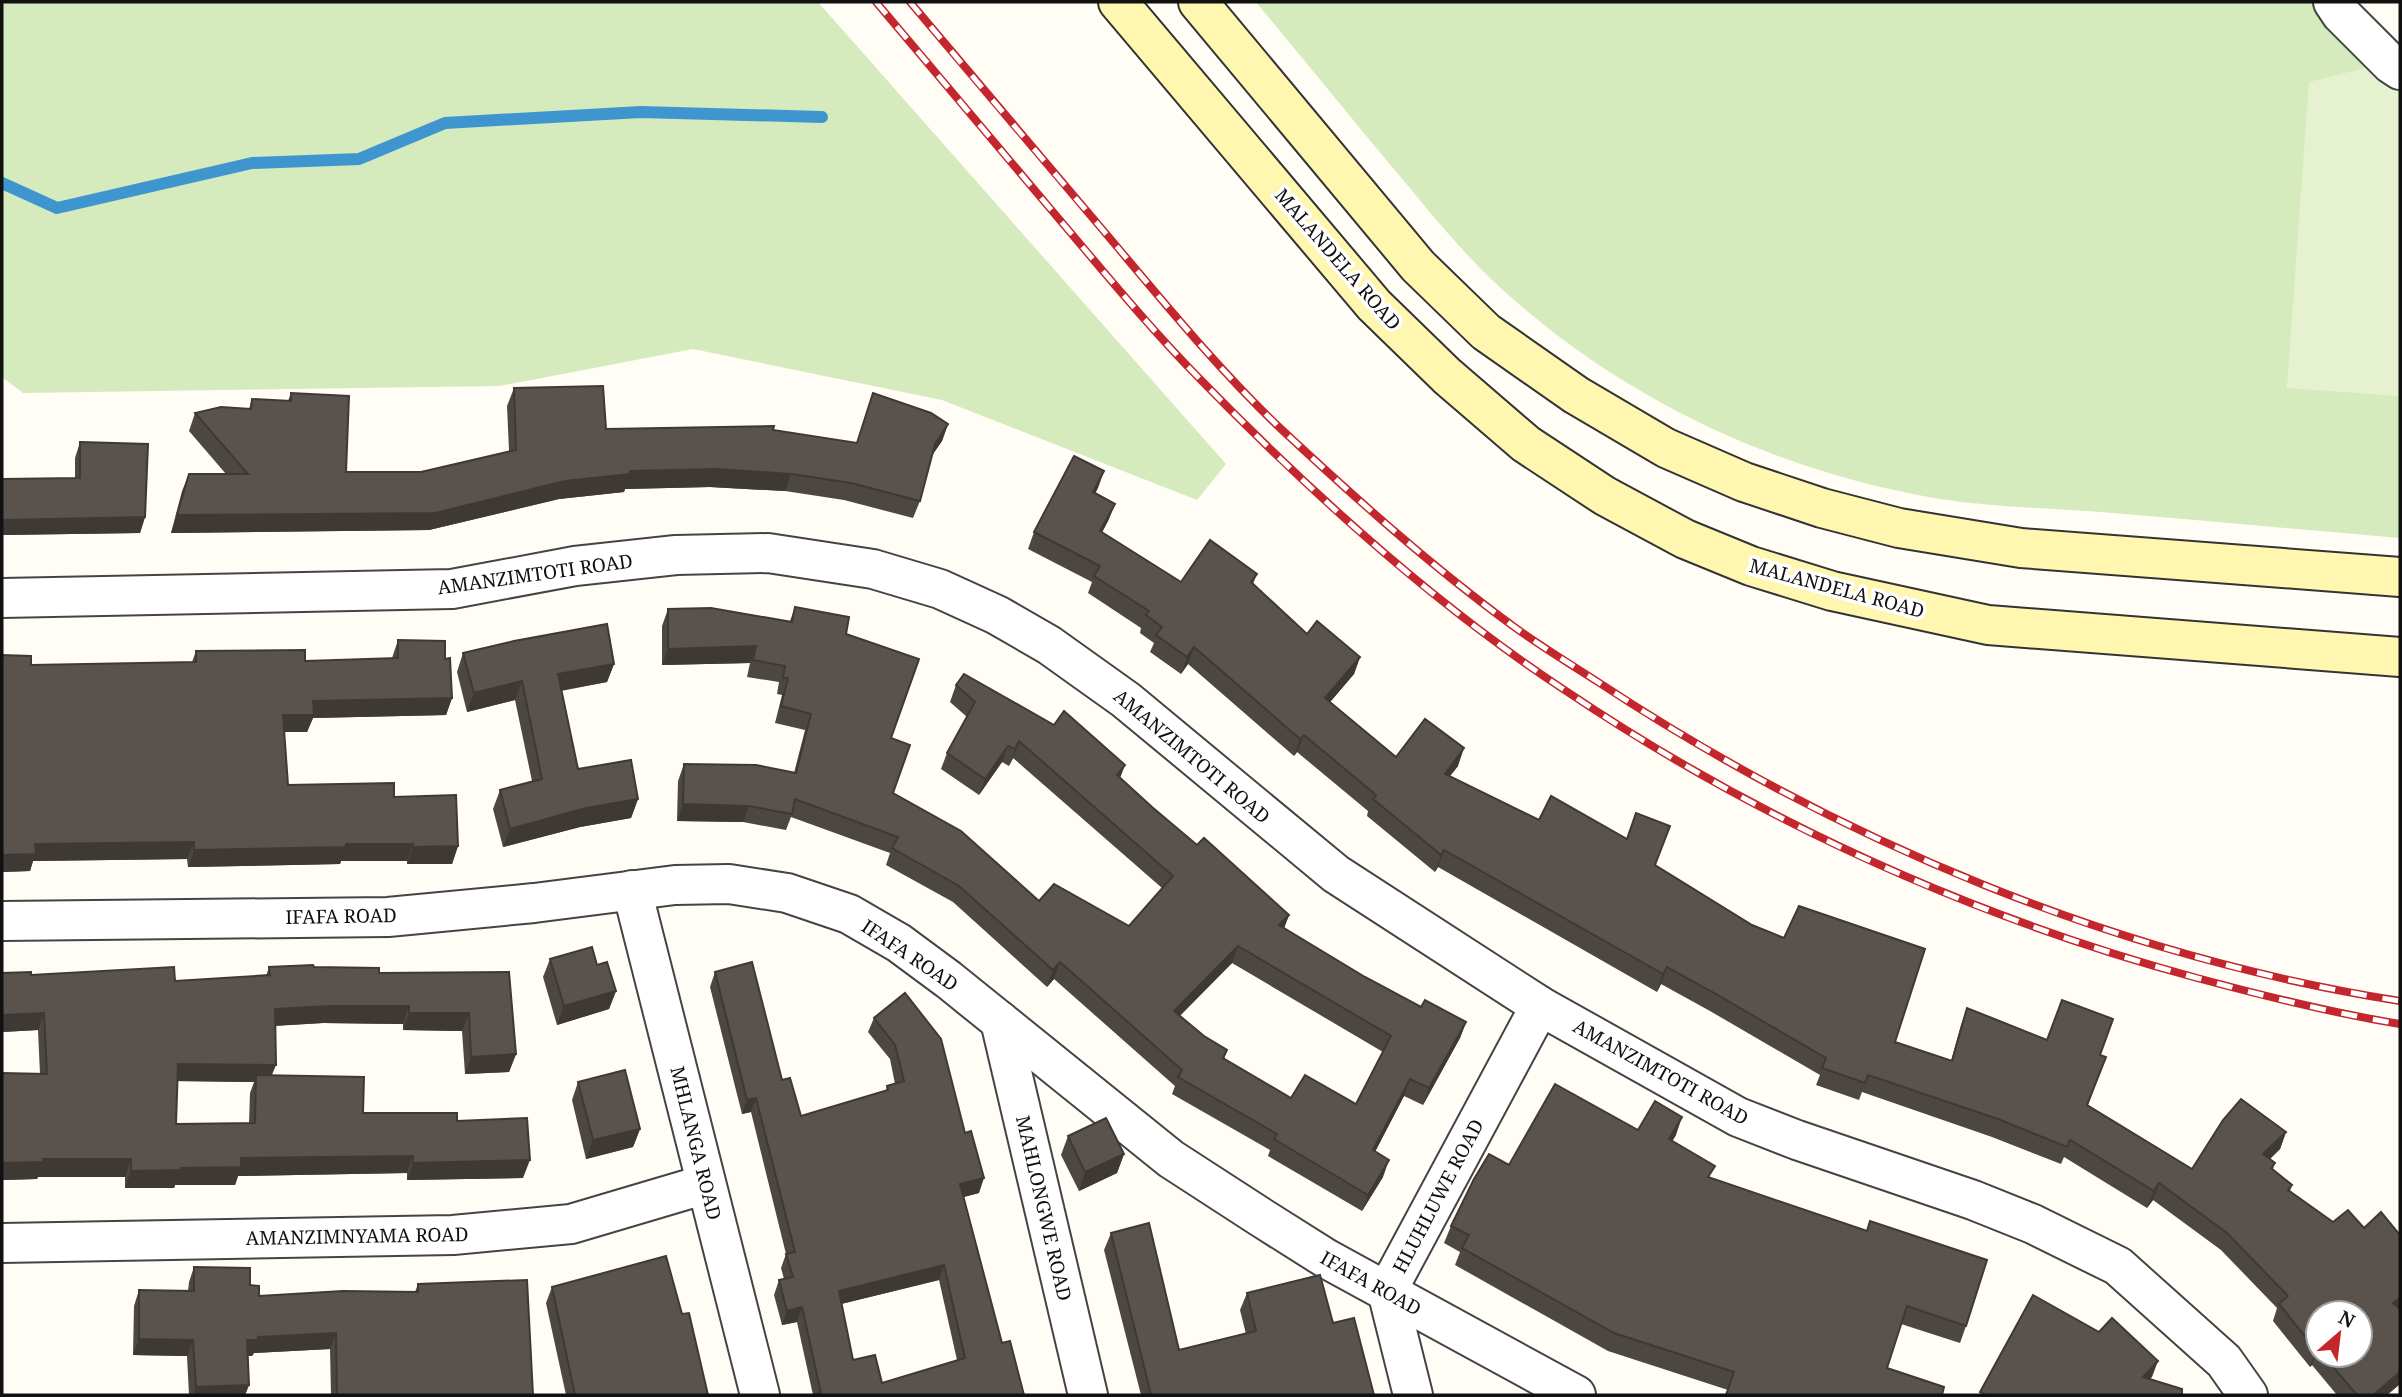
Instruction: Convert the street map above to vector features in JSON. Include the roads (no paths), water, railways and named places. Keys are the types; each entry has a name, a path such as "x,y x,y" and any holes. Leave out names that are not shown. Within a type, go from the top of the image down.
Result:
{"main road":[{"name":"MALANDELA ROAD","path":"1118,2 1374,305 1447,376 1526,444 1605,496 1685,539 1751,566 1832,591 1988,625 2400,657"},
{"path":"1198,2 1418,267 1466,313 1486,332 1576,395 1665,448 1744,482 1822,508 1899,528 2021,548 2400,577"}],"street":[{"path":"2333,2 2341,14 2382,56 2400,69"},
{"name":"AMANZIMTOTI ROAD","path":"2,598 452,589 575,566 677,555 768,553 873,569 940,589 997,615 1049,645 1126,700 1336,874 1540,1006 1738,1117 1973,1200 2033,1224 2118,1266 2224,1361 2248,1395"},
{"name":"IFAFA ROAD","path":"2,921 388,917 534,903 675,885 729,884 787,893 849,914 899,943 1171,1159 1327,1259 1576,1395"},
{"name":"MHLANGA ROAD","path":"632,890 760,1395"},
{"name":"HLUHLUWE ROAD","path":"1413,1395 1387,1291 1540,1006"},
{"name":"MAHLONGWE ROAD","path":"1000,1021 1088,1395"},
{"name":"AMANZIMNYAMA ROAD","path":"2,1243 439,1235 517,1230 571,1224 706,1184"}],"waterway":[{"path":"2,183 57,208 252,163 359,159 445,123 641,112 822,117"}],"railway":[{"path":"876,2 1144,318 1239,418 1326,502 1418,582 1563,689 1637,737 1713,781 1868,860 1948,894 2029,925 2197,978 2298,1004 2400,1024"},
{"path":"910,2 1173,314 1258,406 1394,530 1482,603 1534,641 1690,740 1785,793 1882,841 1982,884 2084,922 2188,955 2293,981 2400,1001"}]}
